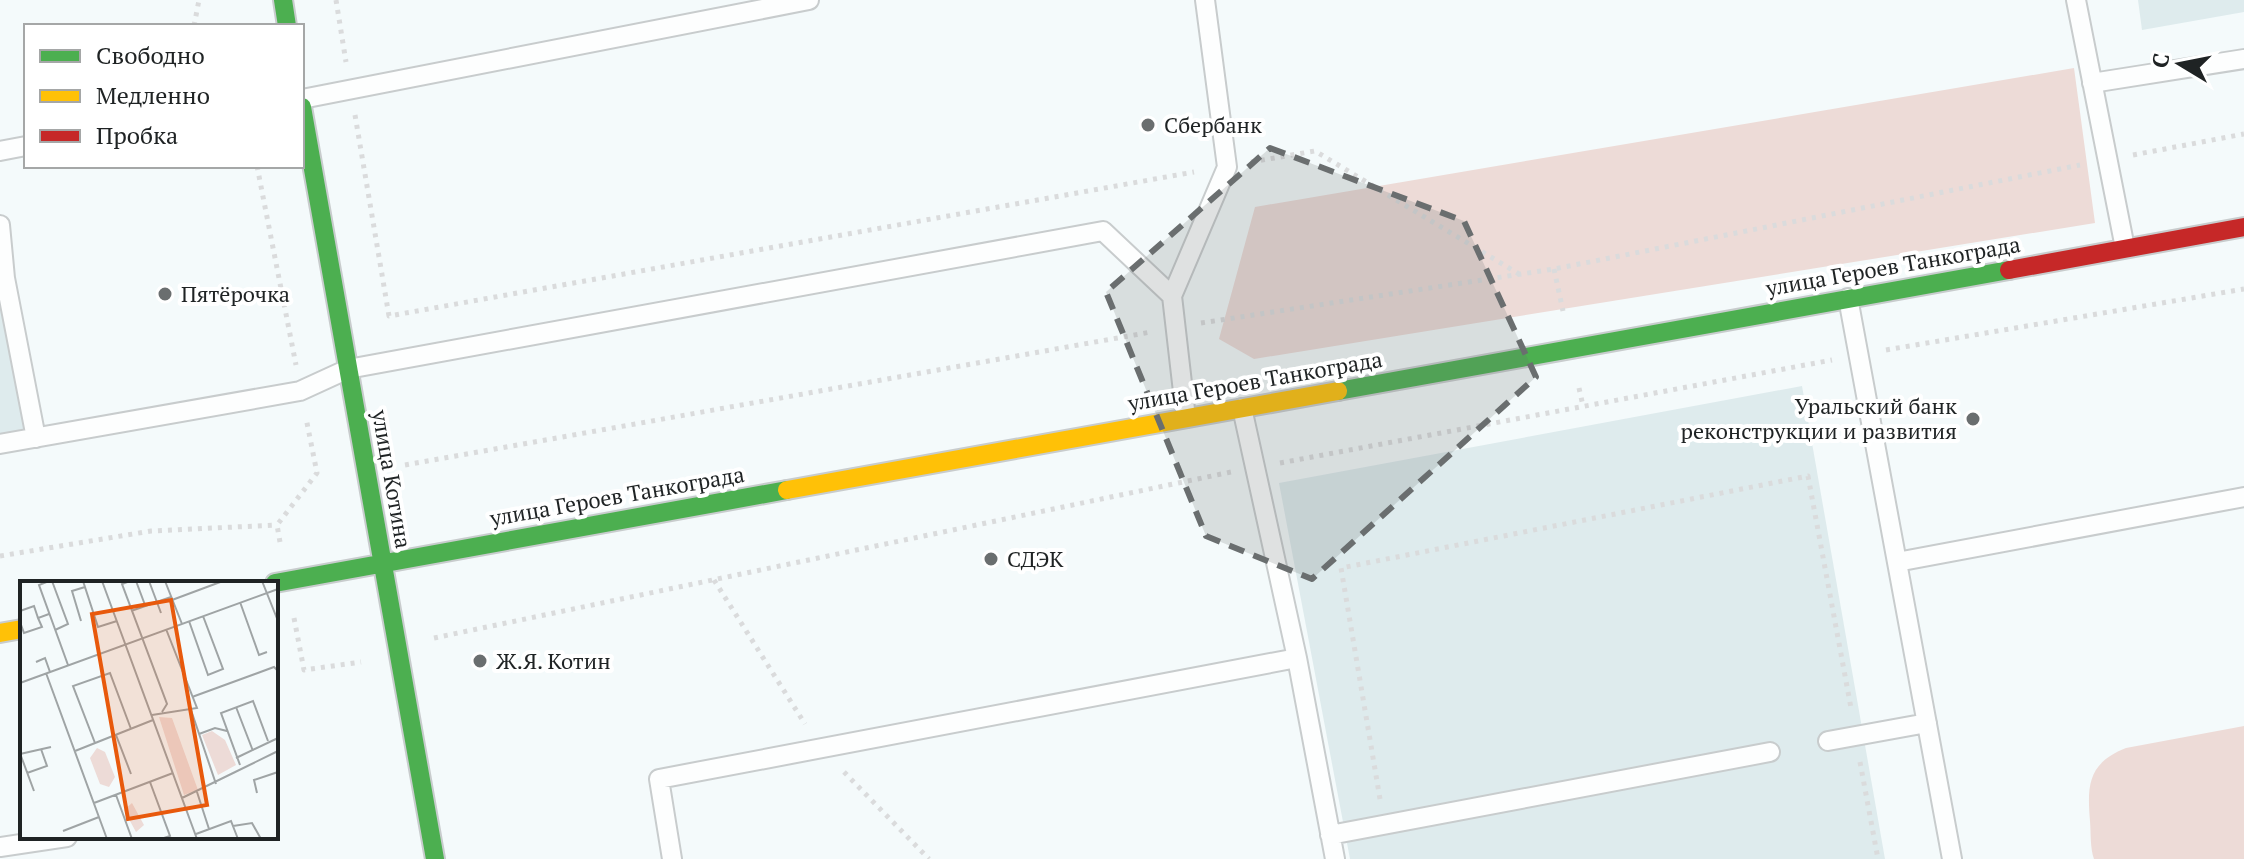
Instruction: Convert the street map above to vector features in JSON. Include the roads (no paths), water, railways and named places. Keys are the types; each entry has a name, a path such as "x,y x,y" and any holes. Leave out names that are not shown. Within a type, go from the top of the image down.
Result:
{"main road":[{"path":"283,0 287,24"},
{"name":"улица Котина","path":"304,118 435,859"},
{"name":"улица Героев Танкограда","path":"281,582 2244,227"},
{"path":"0,633 20,629"}],"lane":[{"path":"304,99 809,0"},
{"path":"1186,418 1172,296 1227,167 1205,0"},
{"path":"2076,0 2125,248"},
{"path":"2092,83 2244,59"},
{"path":"0,151 24,146"},
{"path":"0,225 3,279 36,438"},
{"path":"0,444 300,391 348,369 1103,231 1172,296"},
{"path":"1848,298 1952,859"},
{"path":"1242,408 1297,658 1335,859"},
{"path":"1897,562 2244,497"},
{"path":"672,859 659,779 1297,658"},
{"path":"1828,741 1927,723"},
{"path":"1330,835 1770,752"},
{"path":"0,847 54,839"}],"place":[{"name":"Сбербанк","path":"1148,125"},
{"name":"Пятёрочка","path":"165,294"},
{"name":"Уральский банк реконструкции и развития","path":"1973,419"},
{"name":"СДЭК","path":"991,559"},
{"name":"Ж.Я. Котин","path":"480,661"}]}
